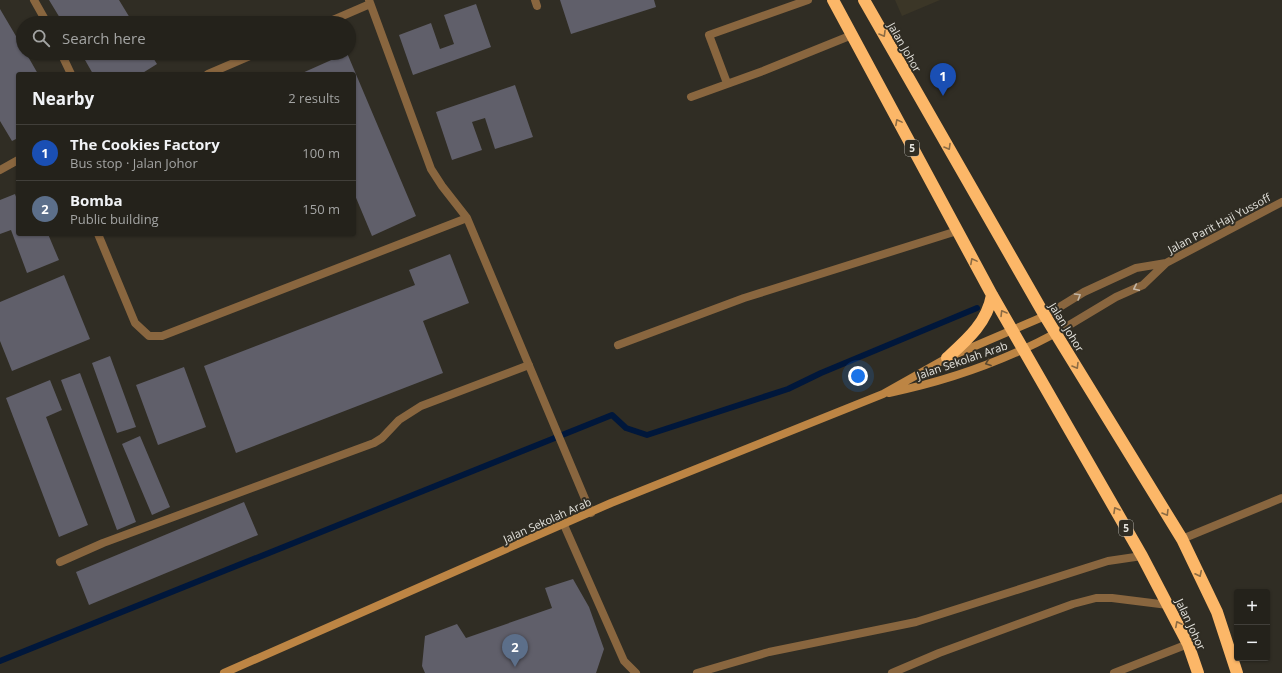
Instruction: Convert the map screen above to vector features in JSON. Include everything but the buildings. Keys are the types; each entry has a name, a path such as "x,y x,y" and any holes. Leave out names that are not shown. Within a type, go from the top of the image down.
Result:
{"highway":[{"name":"Jalan Johor","path":"833,0 992,296 1142,556 1188,644 1198,673"},
{"name":"Jalan Johor","path":"864,0 1045,316 1182,539 1218,612 1236,673"},
{"path":"947,358 979,326 987,315 992,296"}],"main road":[{"name":"Jalan Sekolah Arab","path":"224,673 591,513 883,394 947,358 1045,316"},
{"name":"Jalan Sekolah Arab","path":"883,394 930,384 1024,350 1056,333"}],"street":[{"path":"34,0 43,16"},
{"path":"726,83 709,35 808,0"},
{"path":"341,16 370,2 431,169 442,186 467,218 591,513"},
{"path":"690,97 763,71 852,35"},
{"path":"64,60 70,72"},
{"path":"213,72 241,60"},
{"path":"0,170 16,161"},
{"name":"Jalan Parit Haji Yussoff","path":"1056,333 1116,297 1143,285 1166,263 1282,202"},
{"path":"99,236 134,323 149,336 162,336 467,218"},
{"path":"618,345 744,298 957,231"},
{"name":"Jalan Parit Haji Yussoff","path":"1045,316 1084,292 1136,268 1166,263"},
{"path":"60,562 111,540 374,443 382,438 399,420 421,406 529,365"},
{"path":"1182,539 1282,498"},
{"path":"564,525 624,661 636,673"},
{"path":"697,673 769,652 916,622 1108,561 1142,556"},
{"path":"892,673 939,653 1080,602 1096,598 1112,598 1168,605"},
{"path":"1114,673 1188,644"}],"shaded area":[{"path":"895,0 940,0 902,16"}],"waterway":[{"path":"0,661 612,415 626,428 647,435 788,389 821,373 977,308"}],"place":[{"name":"The Cookies Factory","path":"943,96"},
{"name":"Bomba","path":"515,667"}]}
